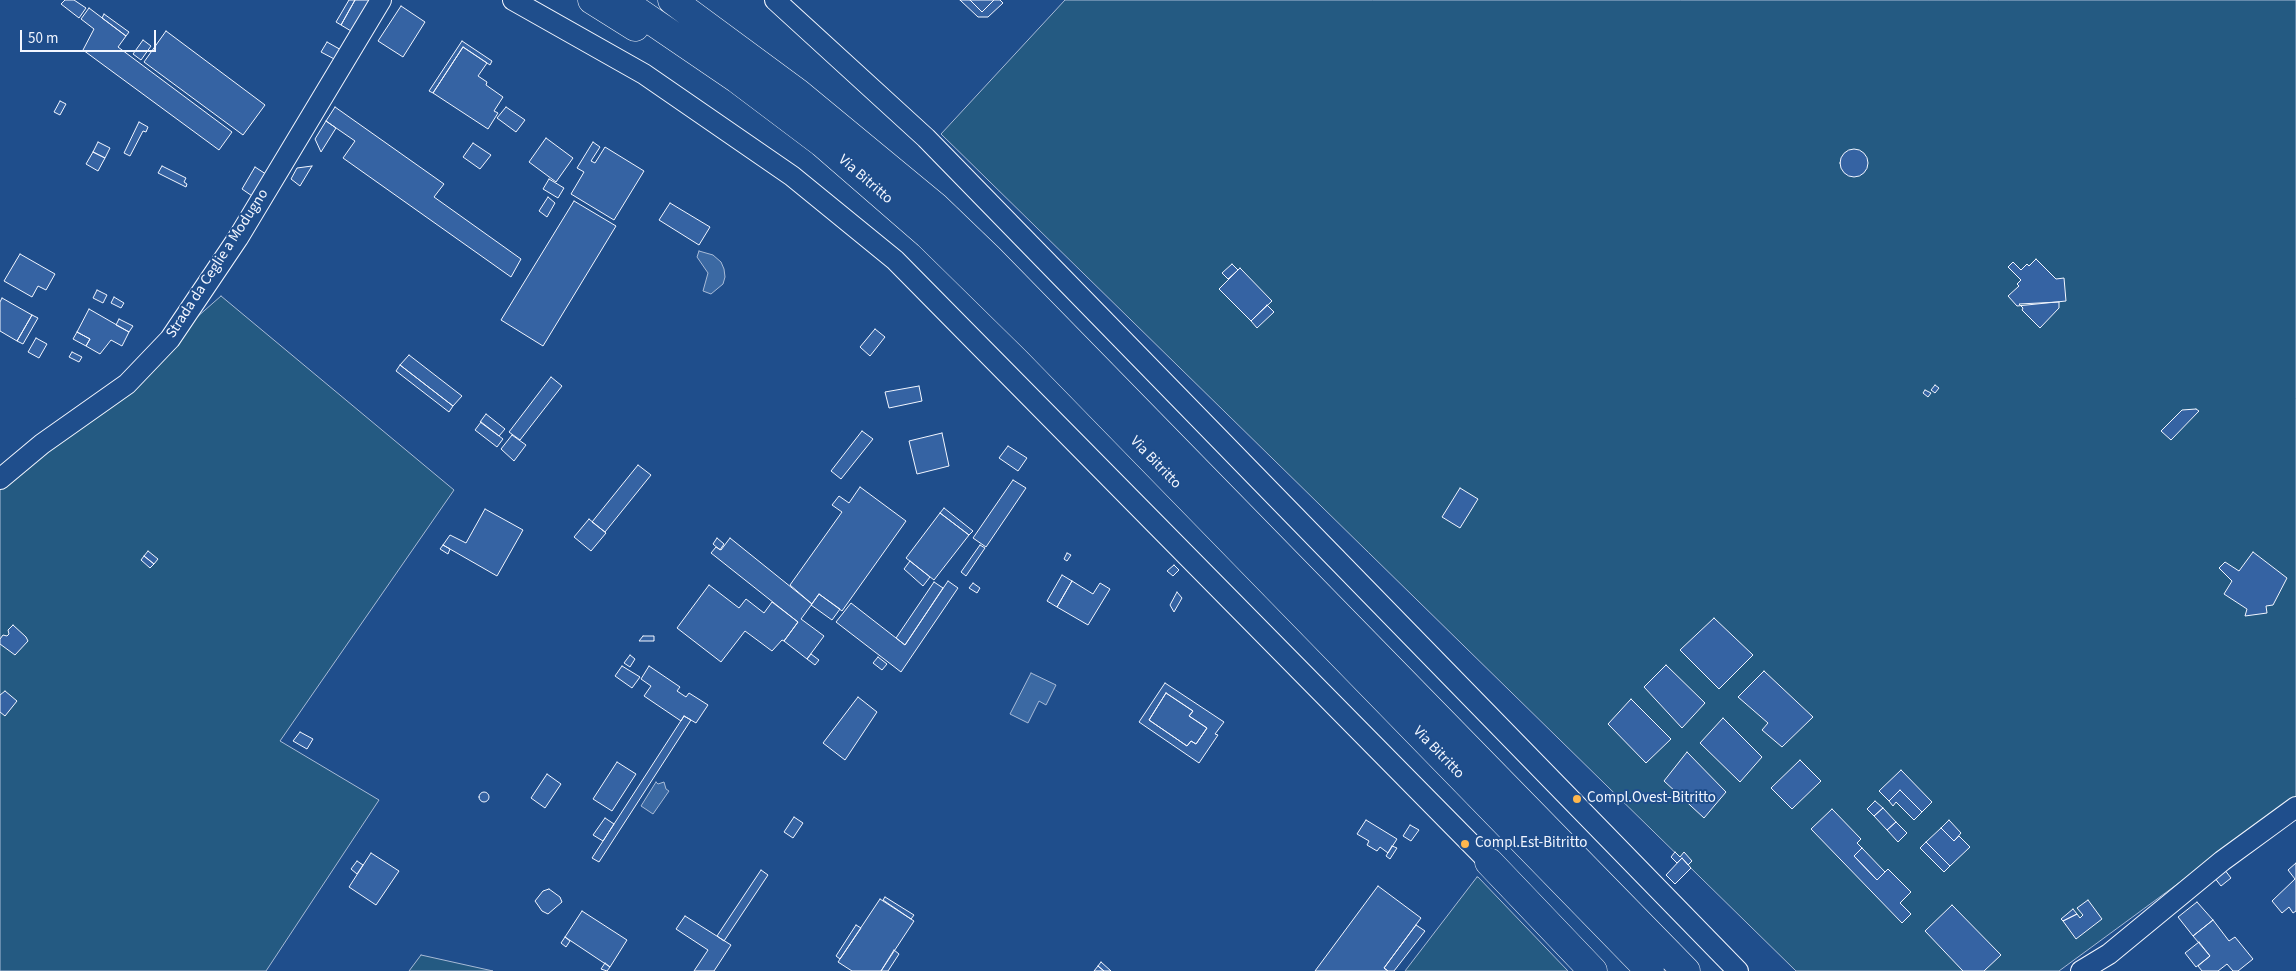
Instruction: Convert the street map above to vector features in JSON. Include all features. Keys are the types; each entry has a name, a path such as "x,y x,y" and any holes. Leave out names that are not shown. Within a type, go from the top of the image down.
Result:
{"highway":[{"path":"592,0 661,43 737,79"},
{"name":"Via Bitritto","path":"621,0 737,79 822,143 928,235 1043,348 1650,971"},
{"name":"Via Bitritto","path":"672,0 790,87 936,207 988,257 1686,971"},
{"path":"697,0 807,83 877,157"},
{"path":"1489,862 1593,971"}],"street":[{"name":"Strada da Ceglie a Modugno","path":"0,479 42,444 127,384 170,339 238,238 381,0"},
{"path":"513,0 644,74 792,176 895,260 1489,862"},
{"path":"775,0 926,138 1738,971"},
{"path":"2081,971 2109,954 2222,861 2296,807"}],"shaded area":[{"path":"1065,0 2296,0 2296,797 2059,971 1796,971 941,134"},
{"path":"699,251 713,255 721,262 724,269 725,277 723,284 711,294 703,291 708,273 697,257"},
{"path":"221,296 454,490 280,741 379,800 266,971 0,971 0,490"},
{"path":"1031,673 1056,685 1046,705 1039,701 1028,723 1010,714"},
{"path":"656,782 658,784 664,782 666,789 669,791 653,814 641,806"},
{"path":"1478,877 1568,971 1405,971"},
{"path":"421,955 493,971 409,971"}],"building":[{"path":"65,0 74,0 86,8 79,18 61,4"},
{"path":"349,0 355,0 341,25 336,22"},
{"path":"355,0 368,0 374,3 356,34 341,25"},
{"path":"960,0 970,0 982,12 994,0 1000,0 1003,3 988,17 978,17"},
{"path":"970,0 994,0 982,12"},
{"path":"401,6 425,22 403,57 378,41"},
{"path":"89,8 126,36 118,47 232,132 219,150 83,50 94,29 81,19"},
{"path":"104,14 129,32 126,36 102,18"},
{"path":"166,31 265,105 243,135 144,62"},
{"path":"143,40 151,46 141,60 133,54"},
{"path":"462,41 492,61 490,65 463,47 433,93 429,91"},
{"path":"327,42 343,51 338,61 321,52"},
{"path":"463,47 487,63 478,76 487,82 486,85 503,97 494,111 498,113 488,129 433,93"},
{"path":"60,101 66,104 60,115 54,112"},
{"path":"335,107 444,184 434,197 521,259 511,277 343,158 355,141 326,121"},
{"path":"506,107 525,120 516,132 497,118"},
{"path":"326,121 336,128 321,152 315,139"},
{"path":"139,122 148,127 146,132 143,131 130,156 124,153"},
{"path":"546,138 573,158 556,182 529,162"},
{"path":"98,142 110,148 105,158 93,152"},
{"path":"593,142 600,147 591,161 595,163 605,147 644,171 614,220 571,194 584,172 577,168"},
{"path":"473,143 491,155 480,169 463,157"},
{"path":"1854,149 1864,153 1868,163 1864,173 1854,177 1844,173 1840,163 1844,153"},
{"path":"93,152 105,158 98,171 86,164"},
{"path":"162,166 186,178 184,182 187,184 186,187 158,173"},
{"path":"312,166 300,186 291,179 297,168"},
{"path":"255,167 272,178 258,200 242,189"},
{"path":"549,179 564,188 558,198 543,189"},
{"path":"548,197 555,203 547,217 539,211"},
{"path":"574,201 616,226 543,346 501,320"},
{"path":"670,203 710,227 699,245 659,220"},
{"path":"20,254 55,274 46,290 38,286 32,297 4,281"},
{"path":"2036,259 2056,279 2064,278 2066,301 2017,306 2008,296 2019,286 2017,284 2021,280 2008,267 2013,262 2021,270 2027,264 2029,266"},
{"path":"1232,264 1238,270 1228,279 1222,273"},
{"path":"1240,268 1272,301 1251,321 1219,289"},
{"path":"97,290 107,295 103,303 93,298"},
{"path":"114,297 124,303 121,308 111,303"},
{"path":"2,298 32,315 17,341 0,331 0,302"},
{"path":"2059,302 2059,308 2040,328 2022,310 2023,308 2019,304"},
{"path":"1267,305 1274,312 1257,328 1251,321"},
{"path":"89,309 129,332 122,346 111,340 100,354 86,346 90,339 77,332"},
{"path":"32,315 38,318 23,344 17,341"},
{"path":"119,319 133,326 129,332 116,325"},
{"path":"875,329 885,337 870,356 860,347"},
{"path":"77,332 90,339 86,346 73,339"},
{"path":"36,338 47,344 39,358 28,352"},
{"path":"72,352 82,357 79,362 69,357"},
{"path":"409,355 462,396 453,406 400,365"},
{"path":"400,365 453,406 449,412 396,371"},
{"path":"551,377 562,386 520,440 509,432"},
{"path":"1935,385 1939,388 1935,393 1931,390"},
{"path":"919,386 922,401 889,408 885,392"},
{"path":"1925,390 1931,393 1928,397 1923,393"},
{"path":"2196,409 2199,411 2171,440 2161,431 2182,410"},
{"path":"486,414 505,429 499,436 480,422"},
{"path":"481,422 503,439 497,447 475,430"},
{"path":"862,431 873,439 841,479 831,471"},
{"path":"942,433 949,466 917,474 909,441"},
{"path":"512,435 526,445 514,461 501,449"},
{"path":"1008,446 1027,458 1018,471 999,458"},
{"path":"638,465 651,475 605,532 592,522"},
{"path":"1013,480 1026,488 986,547 973,538"},
{"path":"860,487 906,521 842,611 819,594 812,604 790,585 842,512 832,505 839,496 849,503"},
{"path":"1460,488 1478,499 1460,528 1442,517"},
{"path":"944,508 973,531 969,535 940,513"},
{"path":"485,509 523,530 497,576 443,545 450,535 466,543"},
{"path":"940,513 969,535 934,580 906,558"},
{"path":"589,519 606,533 591,551 574,537"},
{"path":"717,538 724,544 720,550 713,544"},
{"path":"730,538 812,604 801,619 824,636 807,659 784,641 798,622 711,553 716,547 721,550"},
{"path":"443,545 450,549 448,554 440,549"},
{"path":"980,545 985,548 966,576 961,572"},
{"path":"148,551 158,559 154,564 144,556"},
{"path":"2253,552 2287,578 2273,605 2266,606 2267,613 2245,616 2247,609 2224,594 2232,581 2219,568 2225,562 2239,571"},
{"path":"1067,553 1071,555 1067,561 1064,559"},
{"path":"144,556 154,564 150,568 141,560"},
{"path":"910,561 930,577 923,586 904,569"},
{"path":"1174,565 1179,570 1173,576 1167,571"},
{"path":"1062,575 1072,581 1057,607 1047,601"},
{"path":"948,581 958,588 901,672 836,622 851,603 905,645"},
{"path":"1072,581 1093,594 1100,583 1110,589 1088,625 1057,607"},
{"path":"934,582 943,588 905,645 896,638"},
{"path":"973,583 980,588 977,593 969,588"},
{"path":"709,585 739,608 746,599 764,613 772,602 798,622 784,641 782,640 772,651 745,631 721,662 677,628"},
{"path":"1177,592 1182,598 1174,612 1170,605"},
{"path":"819,594 840,609 832,620 811,605"},
{"path":"1714,618 1753,655 1719,689 1680,650"},
{"path":"13,625 28,641 15,655 0,644 0,639 3,635 7,636 9,634 8,630"},
{"path":"643,636 654,636 654,641 639,641"},
{"path":"811,654 819,660 815,665 807,659"},
{"path":"630,655 635,659 630,667 624,663"},
{"path":"878,657 887,664 882,670 873,663"},
{"path":"1666,665 1705,703 1682,728 1644,687"},
{"path":"622,666 640,677 632,688 615,676"},
{"path":"649,666 680,687 677,691 686,697 689,693 708,705 696,723 684,716 681,721 644,696 651,686 641,679"},
{"path":"1764,671 1813,717 1782,747 1762,730 1768,723 1738,697"},
{"path":"1165,683 1224,722 1215,734 1218,735 1199,763 1139,722","holes":["1166,693 1193,711 1189,716 1207,728 1196,744 1191,741 1187,746 1149,720"]},
{"path":"5,691 17,701 5,716 0,712 0,695"},
{"path":"1166,693 1193,711 1189,716 1207,728 1196,744 1191,741 1187,746 1149,720"},
{"path":"858,697 877,712 845,760 823,743"},
{"path":"1631,699 1671,739 1646,763 1608,724"},
{"path":"684,716 691,720 599,862 592,858"},
{"path":"1723,718 1762,757 1740,782 1700,743"},
{"path":"300,732 313,739 307,749 293,741"},
{"path":"1687,752 1726,792 1704,818 1664,781"},
{"path":"1800,760 1821,781 1792,809 1771,788"},
{"path":"617,762 636,774 612,811 593,799"},
{"path":"1901,770 1932,802 1922,812 1900,790 1889,801 1879,791"},
{"path":"547,774 561,784 545,808 531,798"},
{"path":"1900,790 1922,812 1914,820 1896,802 1893,806 1889,801"},
{"path":"484,792 489,797 484,802 479,797"},
{"path":"1875,801 1883,808 1874,816 1867,809"},
{"path":"1883,808 1896,822 1887,830 1874,816"},
{"path":"1832,809 1861,839 1857,843 1862,848 1854,856 1877,880 1888,869 1911,892 1900,903 1911,914 1902,923 1811,829"},
{"path":"794,817 803,823 793,838 784,832"},
{"path":"605,818 614,824 603,841 593,835"},
{"path":"1366,820 1397,839 1388,853 1380,847 1377,851 1367,845 1369,841 1357,834"},
{"path":"1949,820 1961,833 1954,841 1941,828"},
{"path":"1896,822 1907,833 1898,842 1887,830"},
{"path":"1410,825 1419,830 1411,841 1403,836"},
{"path":"1941,828 1954,841 1959,836 1970,847 1950,866 1926,842"},
{"path":"1926,842 1950,866 1944,872 1920,848"},
{"path":"1392,846 1397,848 1390,859 1386,856"},
{"path":"1862,848 1885,872 1877,880 1854,856"},
{"path":"1675,852 1680,857 1684,852 1692,861 1688,865 1682,858 1677,863 1671,857"},
{"path":"371,853 399,871 376,905 349,887"},
{"path":"1682,858 1691,868 1675,884 1666,875"},
{"path":"357,861 363,865 357,874 351,869"},
{"path":"2296,863 2296,911 2293,913 2289,907 2282,913 2272,901 2295,879 2288,870"},
{"path":"2224,869 2231,878 2221,886 2214,877"},
{"path":"761,870 768,875 724,941 717,936"},
{"path":"1378,886 1421,918 1384,968 1388,971 1315,971"},
{"path":"549,889 560,897 562,902 548,914 542,911 535,901 543,891"},
{"path":"885,897 914,915 911,919 883,900"},
{"path":"880,899 914,921 881,971 852,971 838,962"},
{"path":"2088,900 2102,919 2076,939 2063,921 2077,914 2080,918 2083,915 2077,908"},
{"path":"2197,902 2213,920 2193,936 2178,917"},
{"path":"1952,905 2001,955 1984,971 1963,971 1925,931"},
{"path":"2073,909 2077,914 2063,921 2061,919"},
{"path":"582,911 627,940 610,967 565,937"},
{"path":"685,916 731,945 714,971 694,971 708,950 676,929"},
{"path":"2213,920 2229,941 2235,937 2253,959 2238,971 2233,971 2227,964 2218,971 2202,971 2198,966 2210,956 2193,936"},
{"path":"856,925 861,928 840,959 836,956"},
{"path":"1416,925 1425,931 1394,971 1388,971 1384,968"},
{"path":"565,937 570,941 566,947 561,943"},
{"path":"2199,942 2210,956 2196,967 2185,953"},
{"path":"894,950 899,954 888,971 881,971"},
{"path":"1101,962 1111,971 1104,971 1098,966"},
{"path":"605,963 610,967 607,971 601,969"},
{"path":"1098,966 1104,971 1094,971"}],"place":[{"name":"Compl.Ovest-Bitritto","path":"1577,799"},
{"name":"Compl.Est-Bitritto","path":"1465,844"}]}
